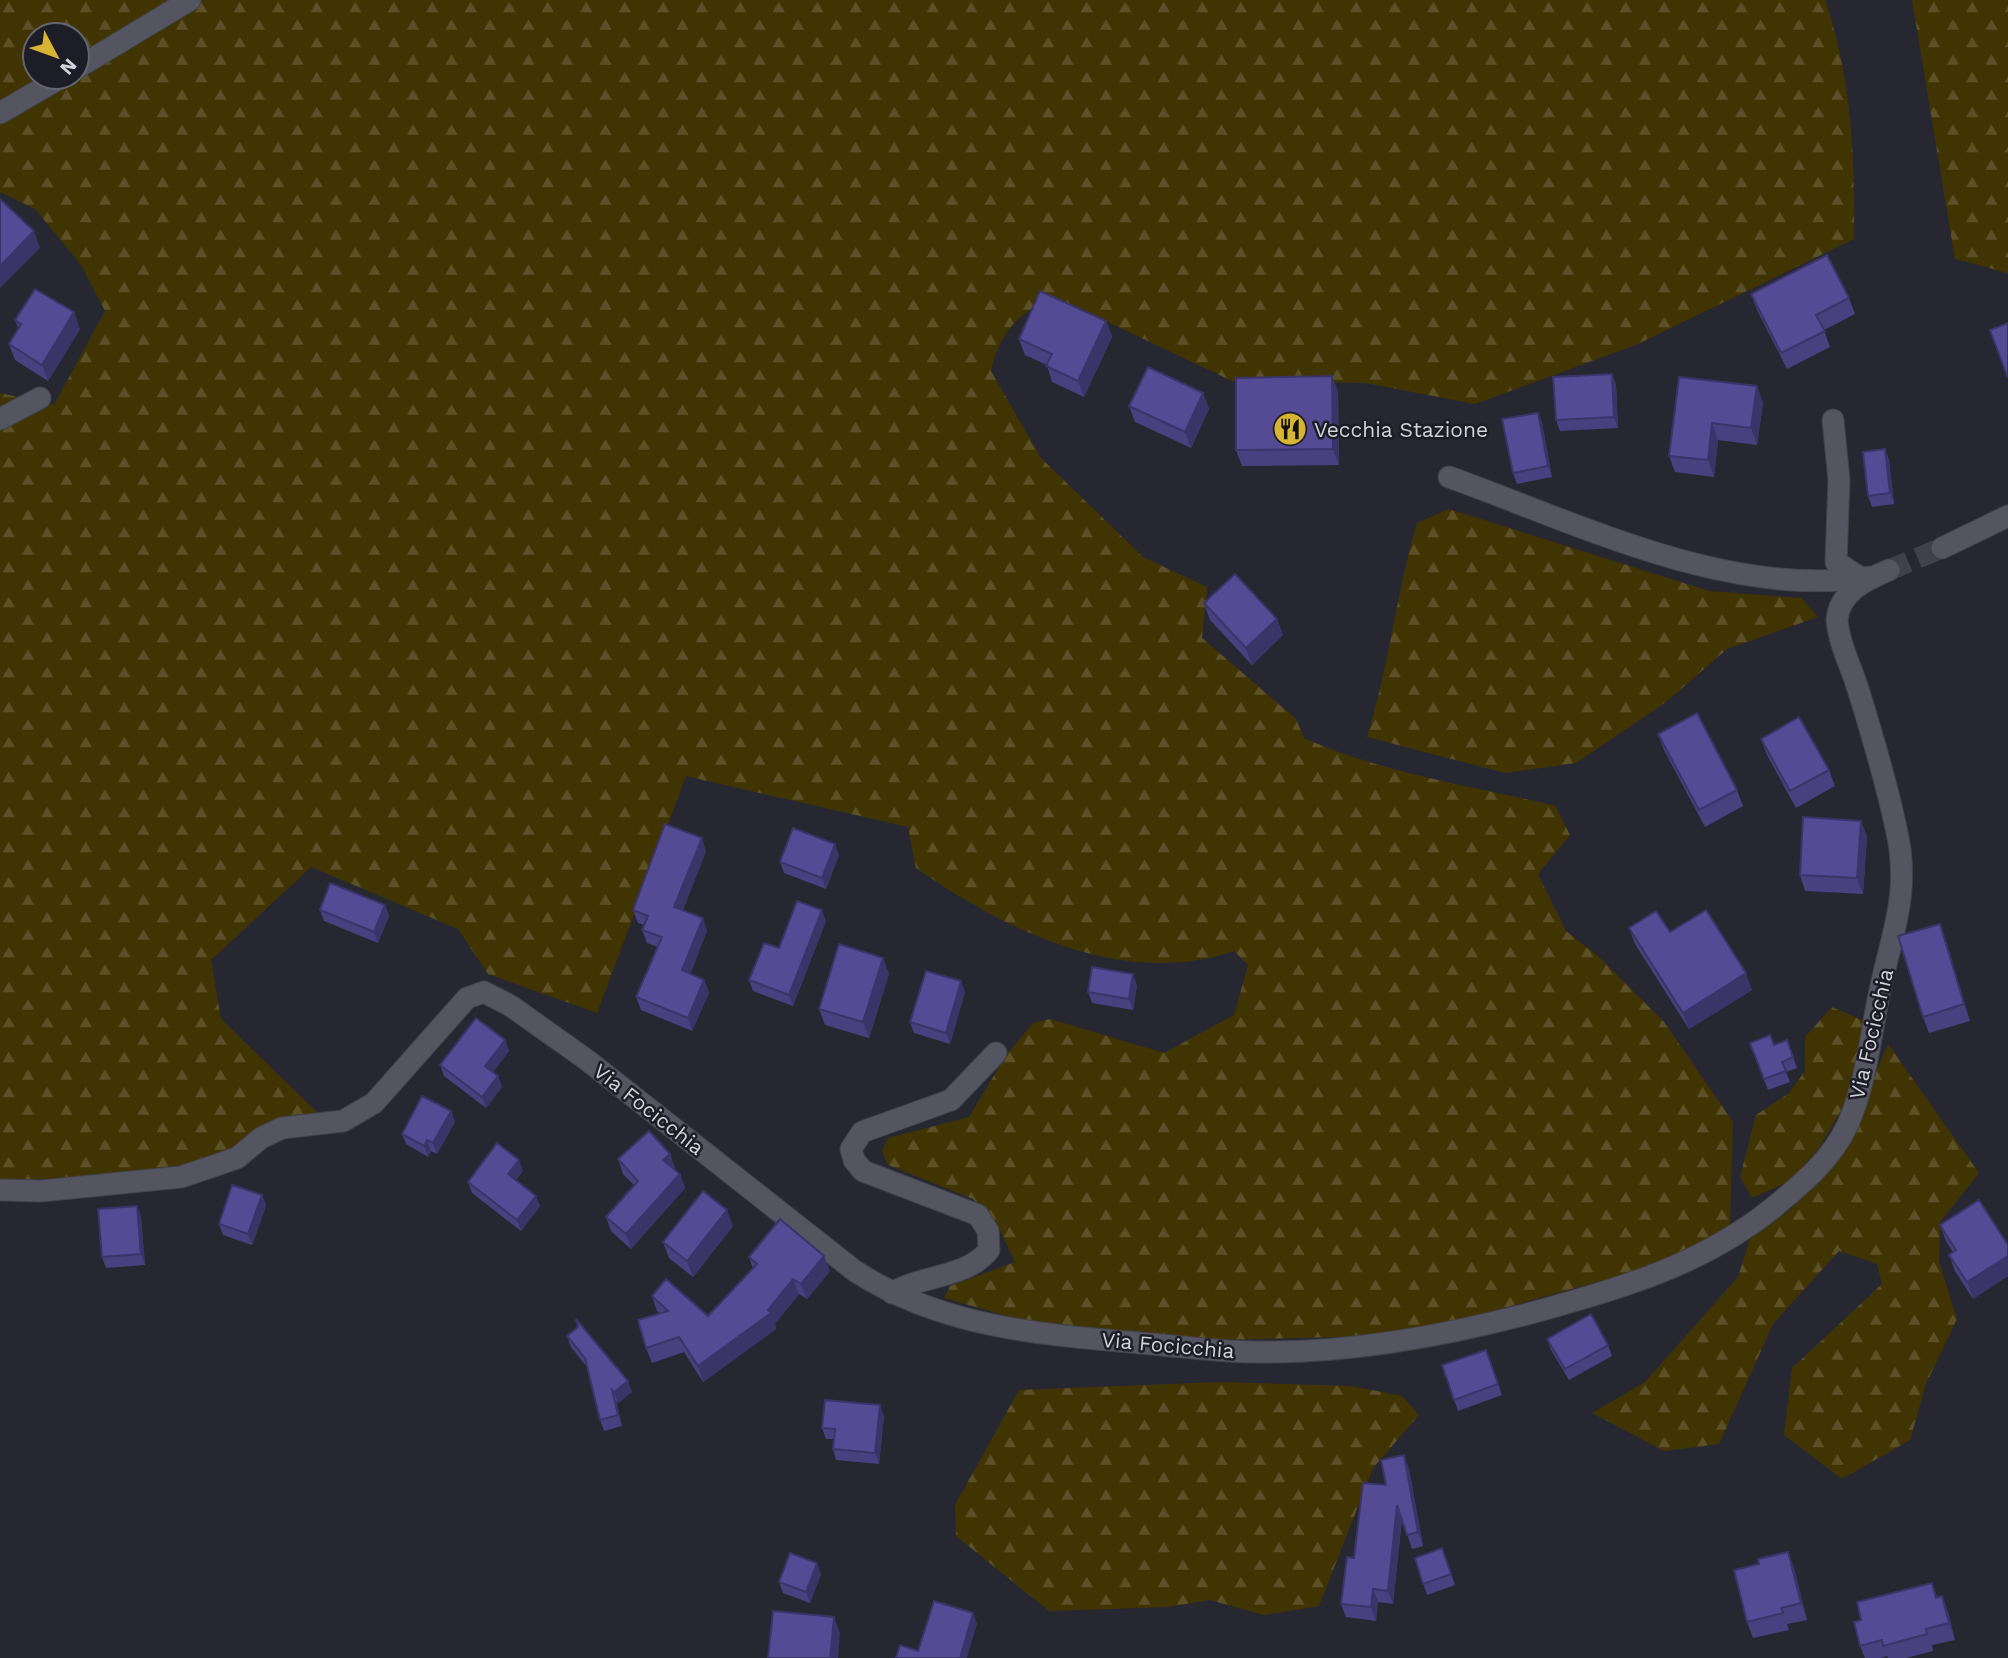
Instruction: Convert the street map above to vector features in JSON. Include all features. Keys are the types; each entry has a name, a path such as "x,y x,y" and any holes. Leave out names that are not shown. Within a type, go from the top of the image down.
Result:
{"street":[{"path":"91,60 190,0"},
{"path":"0,113 38,91"},
{"path":"0,419 40,398"},
{"path":"1833,420 1839,480 1836,562 1875,575"},
{"path":"1449,477 1710,570 1825,583 1875,575"},
{"path":"1942,548 2008,516"},
{"name":"Via Focicchia","path":"0,1190 41,1191 181,1177 237,1158 261,1138 282,1128 343,1121 374,1103 467,998 484,992 511,1006 587,1060 836,1258 892,1293 936,1312 1065,1337 1234,1351 1334,1349 1460,1331 1622,1287 1685,1263 1755,1222 1811,1176 1843,1133 1864,1076 1880,990 1898,923 1903,877 1897,829 1837,620 1846,597 1875,575"},
{"path":"892,1293 909,1282 971,1266 989,1250 988,1231 978,1215 863,1171 854,1160 851,1149 862,1132 951,1100 996,1053"}],"green space":[{"path":"0,0 1825,0 1841,59 1850,118 1854,239 1638,344 1475,404 1365,383 1232,381 1055,297 1031,309 1005,334 991,371 1041,458 1143,557 1207,587 1202,638 1296,719 1304,738 1396,770 1555,806 1570,835 1538,874 1566,931 1599,957 1664,1022 1733,1122 1730,1226 1672,1261 1468,1318 1374,1336 1219,1340 1025,1321 944,1298 950,1286 1015,1262 998,1226 973,1199 888,1165 882,1151 888,1138 969,1117 1007,1054 1033,1023 1050,1019 1164,1053 1234,1015 1248,965 1234,951 1193,961 1151,963 1109,958 1067,947 1027,932 987,912 916,868 908,827 686,776 597,1013 488,974 458,929 311,867 211,960 221,1019 323,1118 223,1159 122,1173 0,1182 0,393 54,405 105,311 81,265 35,209 0,192"},
{"path":"1912,0 2008,0 2008,273 1955,259"},
{"path":"1449,509 1709,591 1801,598 1818,617 1727,649 1666,702 1576,763 1505,773 1367,737 1417,523"},
{"path":"1832,1007 1864,1021 1849,1097 1819,1148 1790,1181 1752,1198 1740,1177 1756,1115 1789,1093 1805,1071 1805,1037"},
{"path":"1888,1044 1979,1173 1940,1222 1939,1262 1957,1319 1926,1384 1910,1440 1842,1479 1784,1435 1792,1368 1882,1284 1877,1264 1839,1251 1773,1324 1719,1444 1664,1451 1592,1413 1645,1382 1738,1277 1750,1239 1793,1207 1842,1153"},
{"path":"1219,1382 1351,1386 1402,1396 1419,1415 1373,1468 1319,1606 1264,1615 1210,1600 1167,1607 1049,1611 956,1536 955,1505 1019,1390"}],"building":[{"path":"0,199 34,231 0,266"},
{"path":"1827,255 1849,298 1816,315 1825,331 1781,353 1751,294"},
{"path":"35,289 74,312 42,365 9,344 21,324 15,320"},
{"path":"1040,291 1106,321 1078,381 1046,366 1052,354 1019,339"},
{"path":"2008,323 2008,375 2007,376 1990,330"},
{"path":"1148,367 1203,393 1185,432 1129,406"},
{"path":"1612,374 1614,417 1556,420 1553,377"},
{"name":"Vecchia Stazione","path":"1332,376 1333,449 1236,450 1236,378"},
{"path":"1679,377 1757,386 1751,428 1712,423 1708,460 1669,456"},
{"path":"1538,413 1548,466 1513,473 1502,419"},
{"path":"1885,449 1890,493 1868,496 1863,452"},
{"path":"1235,574 1277,619 1246,648 1204,603"},
{"path":"1697,713 1737,790 1699,810 1658,734"},
{"path":"1799,717 1829,770 1790,791 1761,739"},
{"path":"1803,817 1861,821 1857,878 1800,875"},
{"path":"665,824 702,838 674,907 703,918 682,970 704,980 688,1018 636,997 662,937 642,930 648,916 633,910"},
{"path":"793,828 835,844 822,878 780,862"},
{"path":"330,883 385,905 374,932 320,910"},
{"path":"797,901 822,910 789,995 749,980 764,943 779,948"},
{"path":"1706,910 1746,973 1683,1013 1629,928 1656,911 1670,932"},
{"path":"1940,924 1964,1004 1923,1017 1898,936"},
{"path":"839,944 883,958 863,1022 819,1009"},
{"path":"1092,967 1133,974 1129,999 1088,992"},
{"path":"926,971 961,981 946,1033 910,1022"},
{"path":"476,1018 505,1040 485,1066 498,1076 482,1097 440,1065"},
{"path":"1770,1035 1774,1045 1787,1040 1793,1057 1782,1062 1786,1071 1764,1079 1750,1043"},
{"path":"422,1096 451,1111 433,1143 427,1140 424,1146 402,1134"},
{"path":"649,1131 670,1154 663,1160 680,1174 626,1234 606,1217 638,1181 618,1159"},
{"path":"497,1143 519,1160 508,1174 536,1196 517,1220 468,1182"},
{"path":"232,1185 262,1195 248,1234 219,1224"},
{"path":"703,1191 727,1210 687,1261 663,1242"},
{"path":"1979,1200 2008,1245 2008,1256 1967,1282 1949,1255 1956,1250 1940,1225"},
{"path":"137,1206 141,1254 102,1257 98,1209"},
{"path":"780,1219 824,1256 801,1284 793,1279 768,1310 771,1313 698,1366 679,1337 646,1348 638,1320 668,1311 652,1296 666,1279 708,1316 757,1264 749,1257"},
{"path":"1591,1314 1608,1345 1565,1369 1547,1339"},
{"path":"576,1319 628,1381 614,1392 612,1390 618,1415 600,1420 585,1358 567,1336 578,1327"},
{"path":"1486,1350 1498,1384 1454,1400 1442,1365"},
{"path":"825,1400 880,1405 875,1453 833,1449 835,1429 822,1428"},
{"path":"1404,1455 1418,1532 1407,1535 1397,1505 1388,1591 1373,1589 1371,1607 1341,1604 1347,1557 1354,1558 1363,1483 1386,1485 1381,1460"},
{"path":"1442,1548 1451,1574 1423,1584 1415,1558"},
{"path":"1788,1552 1801,1603 1781,1608 1783,1613 1747,1622 1734,1570 1759,1564 1758,1559"},
{"path":"790,1553 817,1563 806,1592 779,1582"},
{"path":"1932,1583 1936,1598 1942,1596 1949,1623 1926,1629 1927,1634 1883,1646 1882,1640 1860,1646 1854,1622 1861,1620 1857,1602"},
{"path":"934,1601 973,1613 960,1658 896,1658 900,1645 918,1651"},
{"path":"773,1611 834,1617 830,1658 768,1658"}],"tunnel":[{"path":"1889,570 1942,548"}],"place":[{"name":"Vecchia Stazione","path":"1290,429"}]}
